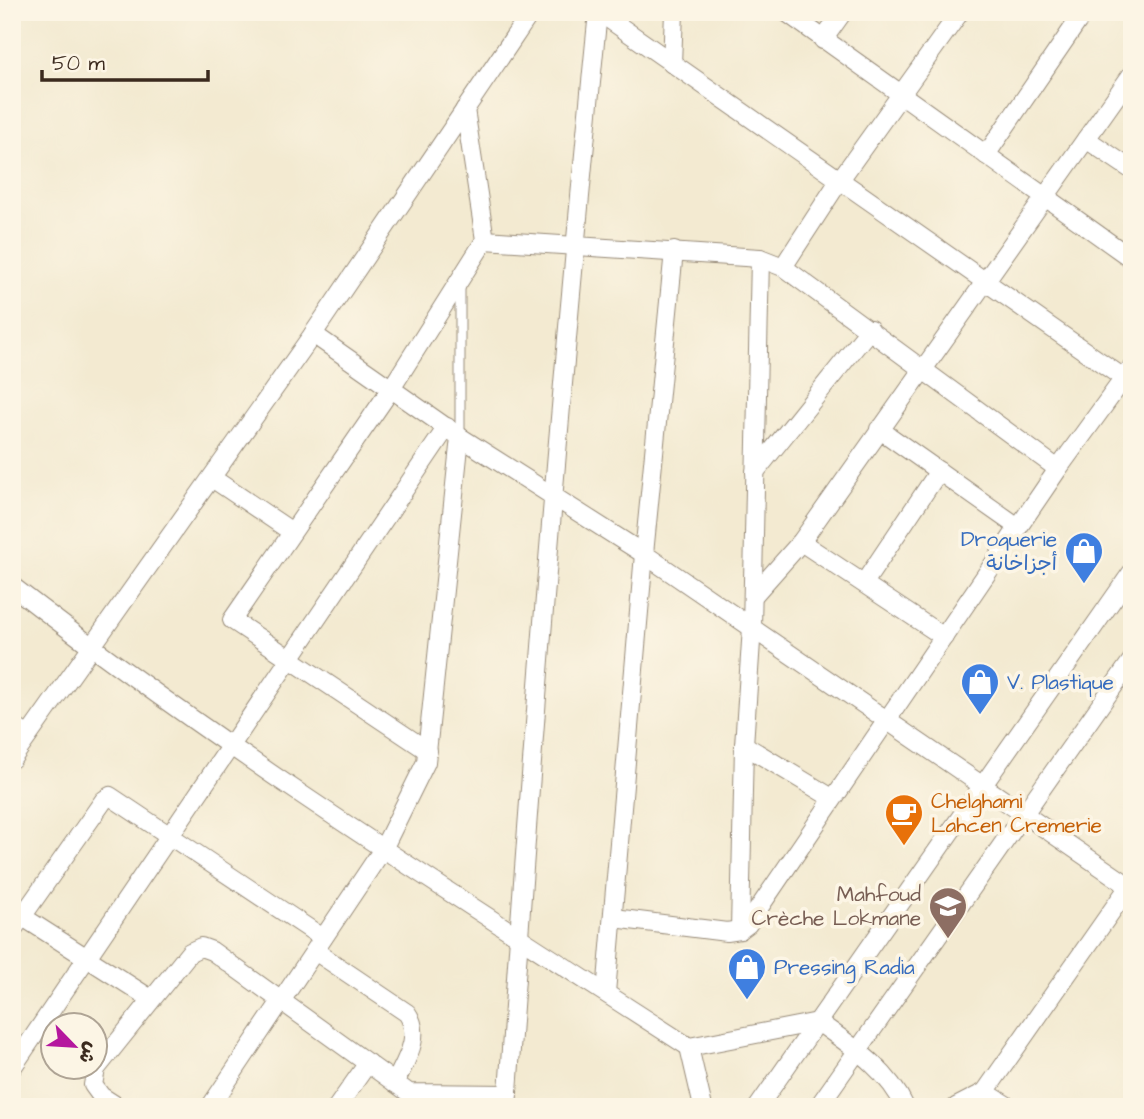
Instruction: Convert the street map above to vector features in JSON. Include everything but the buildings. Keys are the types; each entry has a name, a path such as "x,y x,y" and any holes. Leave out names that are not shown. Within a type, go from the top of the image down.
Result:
{"street":[{"path":"12,759 93,649 313,334 531,12"},
{"path":"118,1107 96,1091 93,1078 96,1069 190,952 201,947 212,951 368,1063 404,1094 507,1101 517,936 575,245 598,12 983,281 1129,377 1058,469 889,720 832,798 755,917 740,930 727,932 614,918"},
{"path":"673,64 674,12"},
{"path":"786,12 1132,259"},
{"path":"823,40 843,12"},
{"path":"783,267 839,181 960,12"},
{"path":"986,155 1084,12"},
{"path":"753,596 801,542 922,367 1132,74"},
{"path":"428,751 232,620 391,389 485,240 465,109"},
{"path":"1086,139 1132,170"},
{"path":"485,240 760,258 783,267 1058,469"},
{"path":"606,993 644,554 674,251"},
{"path":"740,930 744,745 753,596 760,258"},
{"path":"755,472 870,329"},
{"path":"313,334 453,432 644,554 1130,884 985,1092 957,1107"},
{"path":"879,429 1018,527"},
{"path":"12,1068 290,659 453,432"},
{"path":"211,1107 383,849 426,762 453,432"},
{"path":"864,583 939,471"},
{"path":"212,478 292,532"},
{"path":"801,542 944,637"},
{"path":"758,1107 1132,572"},
{"path":"12,586 93,649 231,746 383,849 689,1047 703,1107"},
{"path":"818,1107 1132,660"},
{"path":"12,725 28,736"},
{"path":"744,745 832,798"},
{"path":"12,931 18,913 105,798 118,798 319,944 407,1013 412,1020 414,1039 404,1094"},
{"path":"18,913 151,999"},
{"path":"689,1047 818,1022 858,1050 886,1078 905,1107"},
{"path":"337,1107 368,1063"},
{"path":"985,1092 1009,1107"}],"lane":[{"path":"453,432 460,279"}],"place":[{"name":"Droguerie أجزاخانة","path":"1084,585"},
{"name":"V. Plastique","path":"980,716"},
{"name":"Chelghami Lahcen Cremerie","path":"904,847"},
{"name":"Mahfoud Crèche Lokmane","path":"948,940"},
{"name":"Pressing Radia","path":"747,1001"}]}
